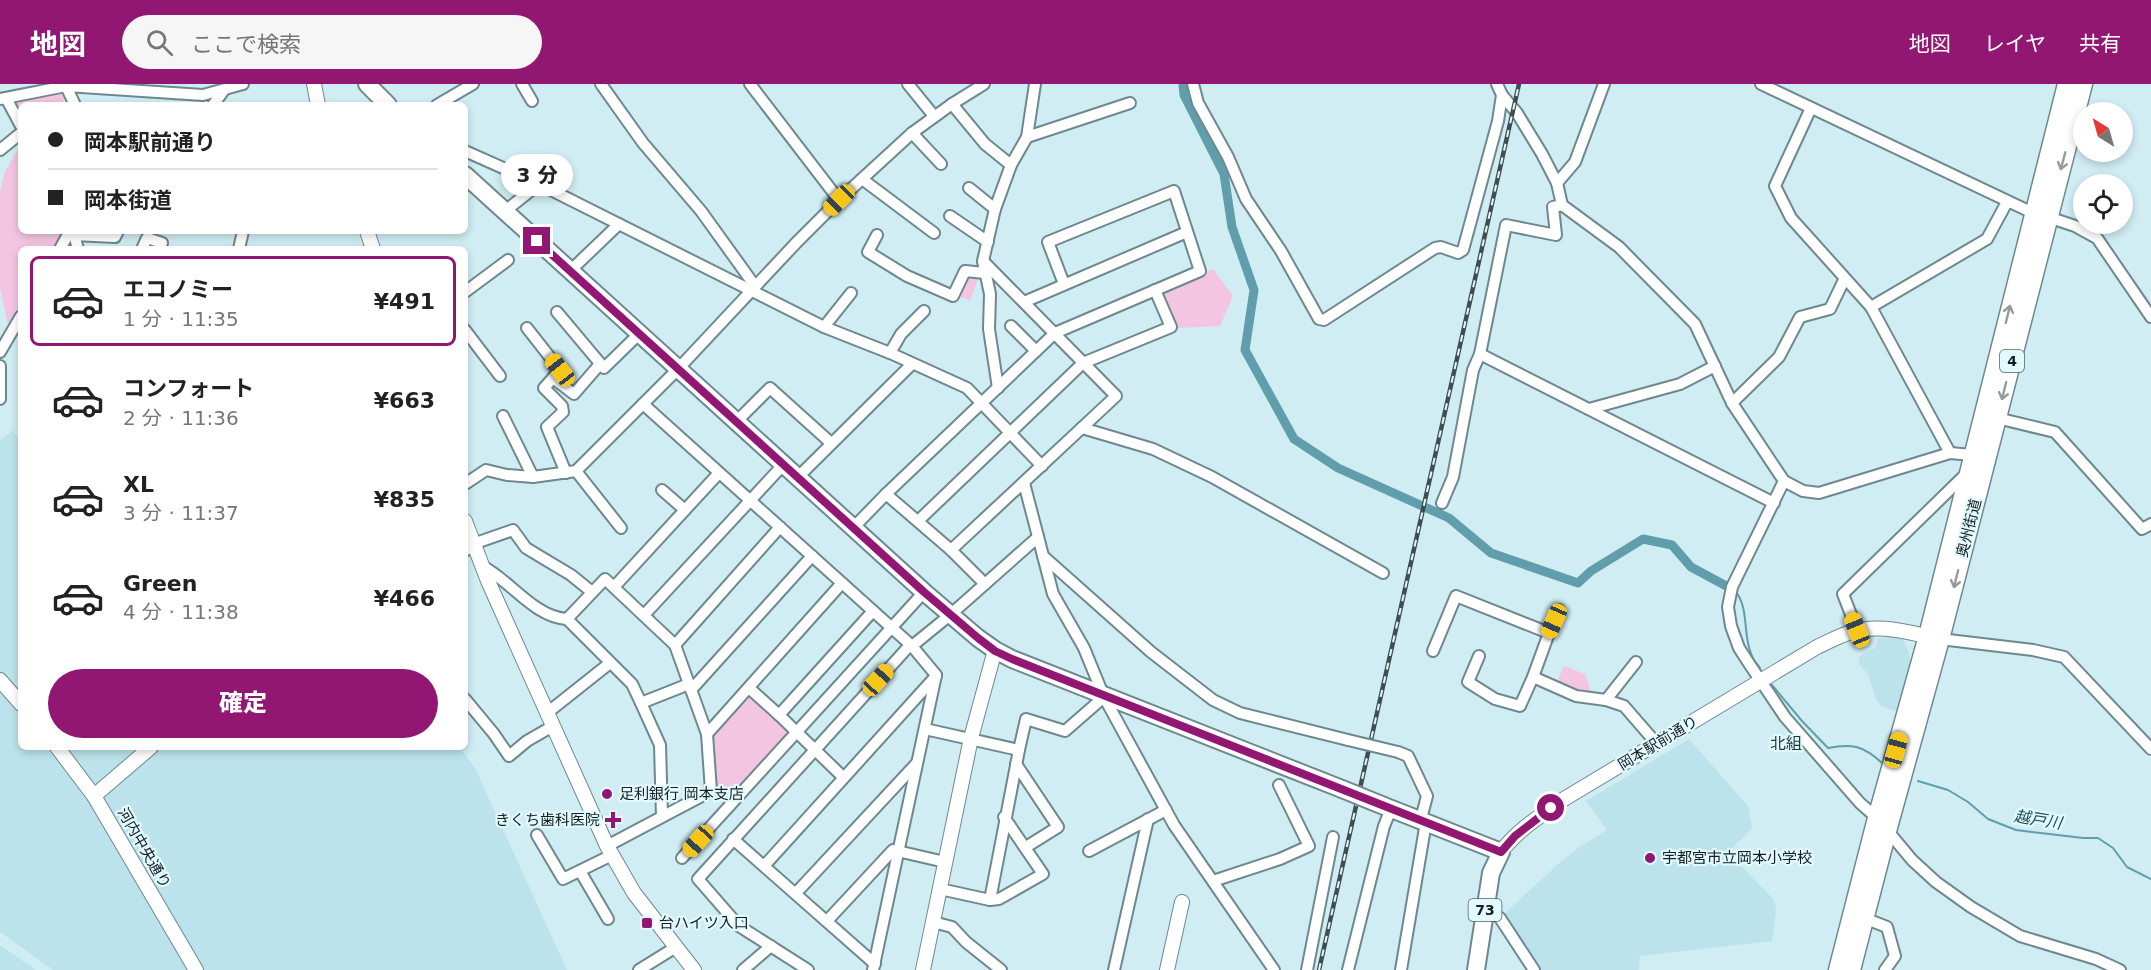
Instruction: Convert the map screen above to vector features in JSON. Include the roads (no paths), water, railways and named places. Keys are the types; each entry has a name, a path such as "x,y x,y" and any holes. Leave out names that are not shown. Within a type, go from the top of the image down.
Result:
{"highway":[{"name":"奥州街道","path":"1838,970 1882,824 1997,418 2067,84"},
{"name":"奥州街道","path":"1934,638 1970,464 2041,215 2083,84"},
{"name":"奥州街道","path":"1851,970 1864,918 1882,824"}],"main road":[{"path":"367,84 385,102"},
{"path":"468,178 924,592 995,651 1104,697 1501,852"},
{"name":"岡本駅前通り","path":"1476,970 1491,873 1501,852"}],"street":[{"path":"18,121 3,98 65,85 203,95 243,84"},
{"path":"442,102 473,84"},
{"path":"522,84 532,101"},
{"path":"602,84 643,143 701,211 753,288"},
{"path":"750,84 839,200"},
{"path":"908,84 934,116"},
{"path":"468,482 486,470 507,475 533,477 571,472 678,369 839,200 912,133 984,84"},
{"path":"998,388 989,328 990,294 983,261 995,209 1011,165 1027,136 1035,84"},
{"path":"1193,84 1198,103 1228,157 1246,199 1281,251 1319,318 1324,320 1435,248 1441,247 1458,253 1463,250 1498,121 1502,95"},
{"path":"1497,84 1502,95 1529,131 1557,183 1562,205 1619,247 1695,324 1732,403 1784,481 1803,491 1819,493 1950,453"},
{"path":"1557,183 1575,162 1604,84"},
{"path":"1761,84 2007,202 2075,226 2097,238 2151,316"},
{"path":"65,85 74,102"},
{"path":"215,102 224,90"},
{"path":"1027,136 1130,103"},
{"path":"952,104 985,144 1011,165"},
{"path":"1811,108 1775,186 1791,218 1844,280 1871,307 1950,453 1970,464 1843,594 1857,630"},
{"path":"912,133 941,164"},
{"path":"0,150 18,135"},
{"path":"468,152 539,184 753,288 825,327 967,388 1042,466"},
{"path":"862,179 934,233"},
{"path":"505,211 539,184"},
{"path":"969,188 995,209"},
{"path":"854,527 1055,333 1200,271 1174,191 1048,242 1064,284"},
{"path":"1871,307 1987,239 2007,202"},
{"path":"1442,503 1453,477 1473,370 1480,354 1506,225 1556,235 1553,207 1562,205"},
{"path":"950,216 988,242"},
{"path":"570,271 619,224"},
{"path":"1024,302 1187,232"},
{"path":"62,246 71,234"},
{"path":"90,234 115,237 116,234"},
{"path":"877,235 868,252 907,276 953,296 965,272 985,273"},
{"path":"143,246 147,238 162,243"},
{"path":"468,290 508,260"},
{"path":"951,550 1116,396 983,261"},
{"path":"1732,403 1779,357 1800,317 1830,309 1844,280"},
{"path":"918,521 1083,363 1171,327 1155,290"},
{"path":"825,327 851,293"},
{"path":"890,353 901,334 924,311"},
{"path":"557,312 604,369 639,334"},
{"path":"0,352 18,325"},
{"path":"1011,326 1036,351"},
{"path":"527,328 560,370 544,388 562,406 563,412 547,427 571,472 621,528"},
{"path":"468,334 500,376"},
{"path":"1480,354 1774,503"},
{"path":"552,378 574,394 600,364"},
{"path":"798,477 912,364"},
{"path":"0,366 0,399"},
{"path":"1590,410 1680,384 1715,366"},
{"path":"737,421 770,388 831,444"},
{"path":"643,404 911,645 936,675"},
{"path":"503,416 533,477"},
{"path":"1997,418 2055,432 2142,529 2151,524"},
{"path":"1082,428 1153,449 1212,477 1383,573"},
{"path":"644,615 784,464"},
{"path":"614,587 719,473"},
{"path":"1784,481 1732,587 1728,607 1731,626 1739,648 1785,717 1912,860 1936,882 1990,919 2020,936 2096,959 2120,970"},
{"path":"1024,483 1053,594 1084,648 1104,697 1166,810 1274,970"},
{"path":"662,490 685,510"},
{"path":"886,494 951,550 985,584"},
{"path":"675,645 780,527"},
{"path":"592,592 571,575 526,548 513,530 469,547 482,566 609,851 634,892 694,970"},
{"path":"807,970 739,926 698,879 911,645 950,615 1038,537"},
{"path":"1043,555 1151,652 1213,700 1240,713 1408,756 1427,796 1401,970"},
{"path":"642,703 690,687 812,556"},
{"path":"482,566 497,574 529,601 554,618 567,619 632,684 660,745 662,817"},
{"path":"537,835 564,879 662,817 711,791 707,734 675,645 605,579 567,619"},
{"path":"707,734 842,583"},
{"path":"682,858 924,592"},
{"path":"1433,651 1456,596 1549,633"},
{"path":"1479,656 1468,682 1495,699 1520,706 1559,610"},
{"path":"779,715 873,611"},
{"name":"岡本駅前通り","path":"1501,852 1507,843 1538,818 1817,647 1857,630 1878,628 1934,638"},
{"path":"1934,638 2033,650 2064,657 2151,749"},
{"path":"923,970 971,738 995,651"},
{"path":"1606,700 1636,662"},
{"path":"547,712 610,663"},
{"path":"874,967 936,675"},
{"path":"765,865 936,675"},
{"path":"1533,677 1576,696 1606,700 1624,706 1657,744"},
{"path":"0,680 18,701"},
{"path":"749,688 843,777"},
{"path":"990,900 1004,817 1026,719 1065,731 1104,697"},
{"path":"468,703 509,756 527,741 553,726"},
{"path":"925,729 1019,750"},
{"name":"河内中央通り","path":"59,750 94,796 196,970"},
{"path":"94,796 148,750"},
{"path":"795,893 917,763"},
{"path":"1016,764 1058,827 1026,847"},
{"path":"1213,881 1280,859 1310,846 1279,785"},
{"path":"1348,970 1388,807"},
{"path":"1089,851 1166,810"},
{"path":"940,889 990,900 999,899 1043,874 1004,817"},
{"path":"1114,970 1148,819"},
{"path":"1307,970 1333,837"},
{"path":"734,839 827,921 874,967"},
{"path":"827,921 893,850 945,862"},
{"path":"580,871 608,919"},
{"path":"1167,970 1182,902"},
{"path":"1485,908 1500,918 1534,970"},
{"path":"1864,918 1887,927 1895,956 1885,970"},
{"path":"933,922 952,927 966,942 1000,970"},
{"path":"743,970 771,946"},
{"path":"639,970 676,947"}],"waterway":[{"path":"1183,84 1184,95 1224,174 1232,227 1254,290 1245,350 1294,439 1338,468 1449,518 1491,553 1578,583 1591,571 1643,539 1672,545 1691,567 1730,588"},
{"path":"1735,591 1743,606 1749,648 1760,668"},
{"name":"越戸川","path":"1772,685 1828,748 1857,747 1882,763"},
{"name":"越戸川","path":"1918,781 1948,790 1968,802 1988,819 2016,830 2098,838 2113,848 2127,867 2151,879"}],"railway":[{"path":"1319,970 1519,84"}],"place":[{"name":"足利銀行 岡本支店","path":"607,794"},
{"name":"きくち歯科医院","path":"613,820"},
{"name":"宇都宮市立岡本小学校","path":"1650,858"},
{"name":"台ハイツ入口","path":"647,923"}],"district":[{"name":"北組","path":"1786,743"}]}
